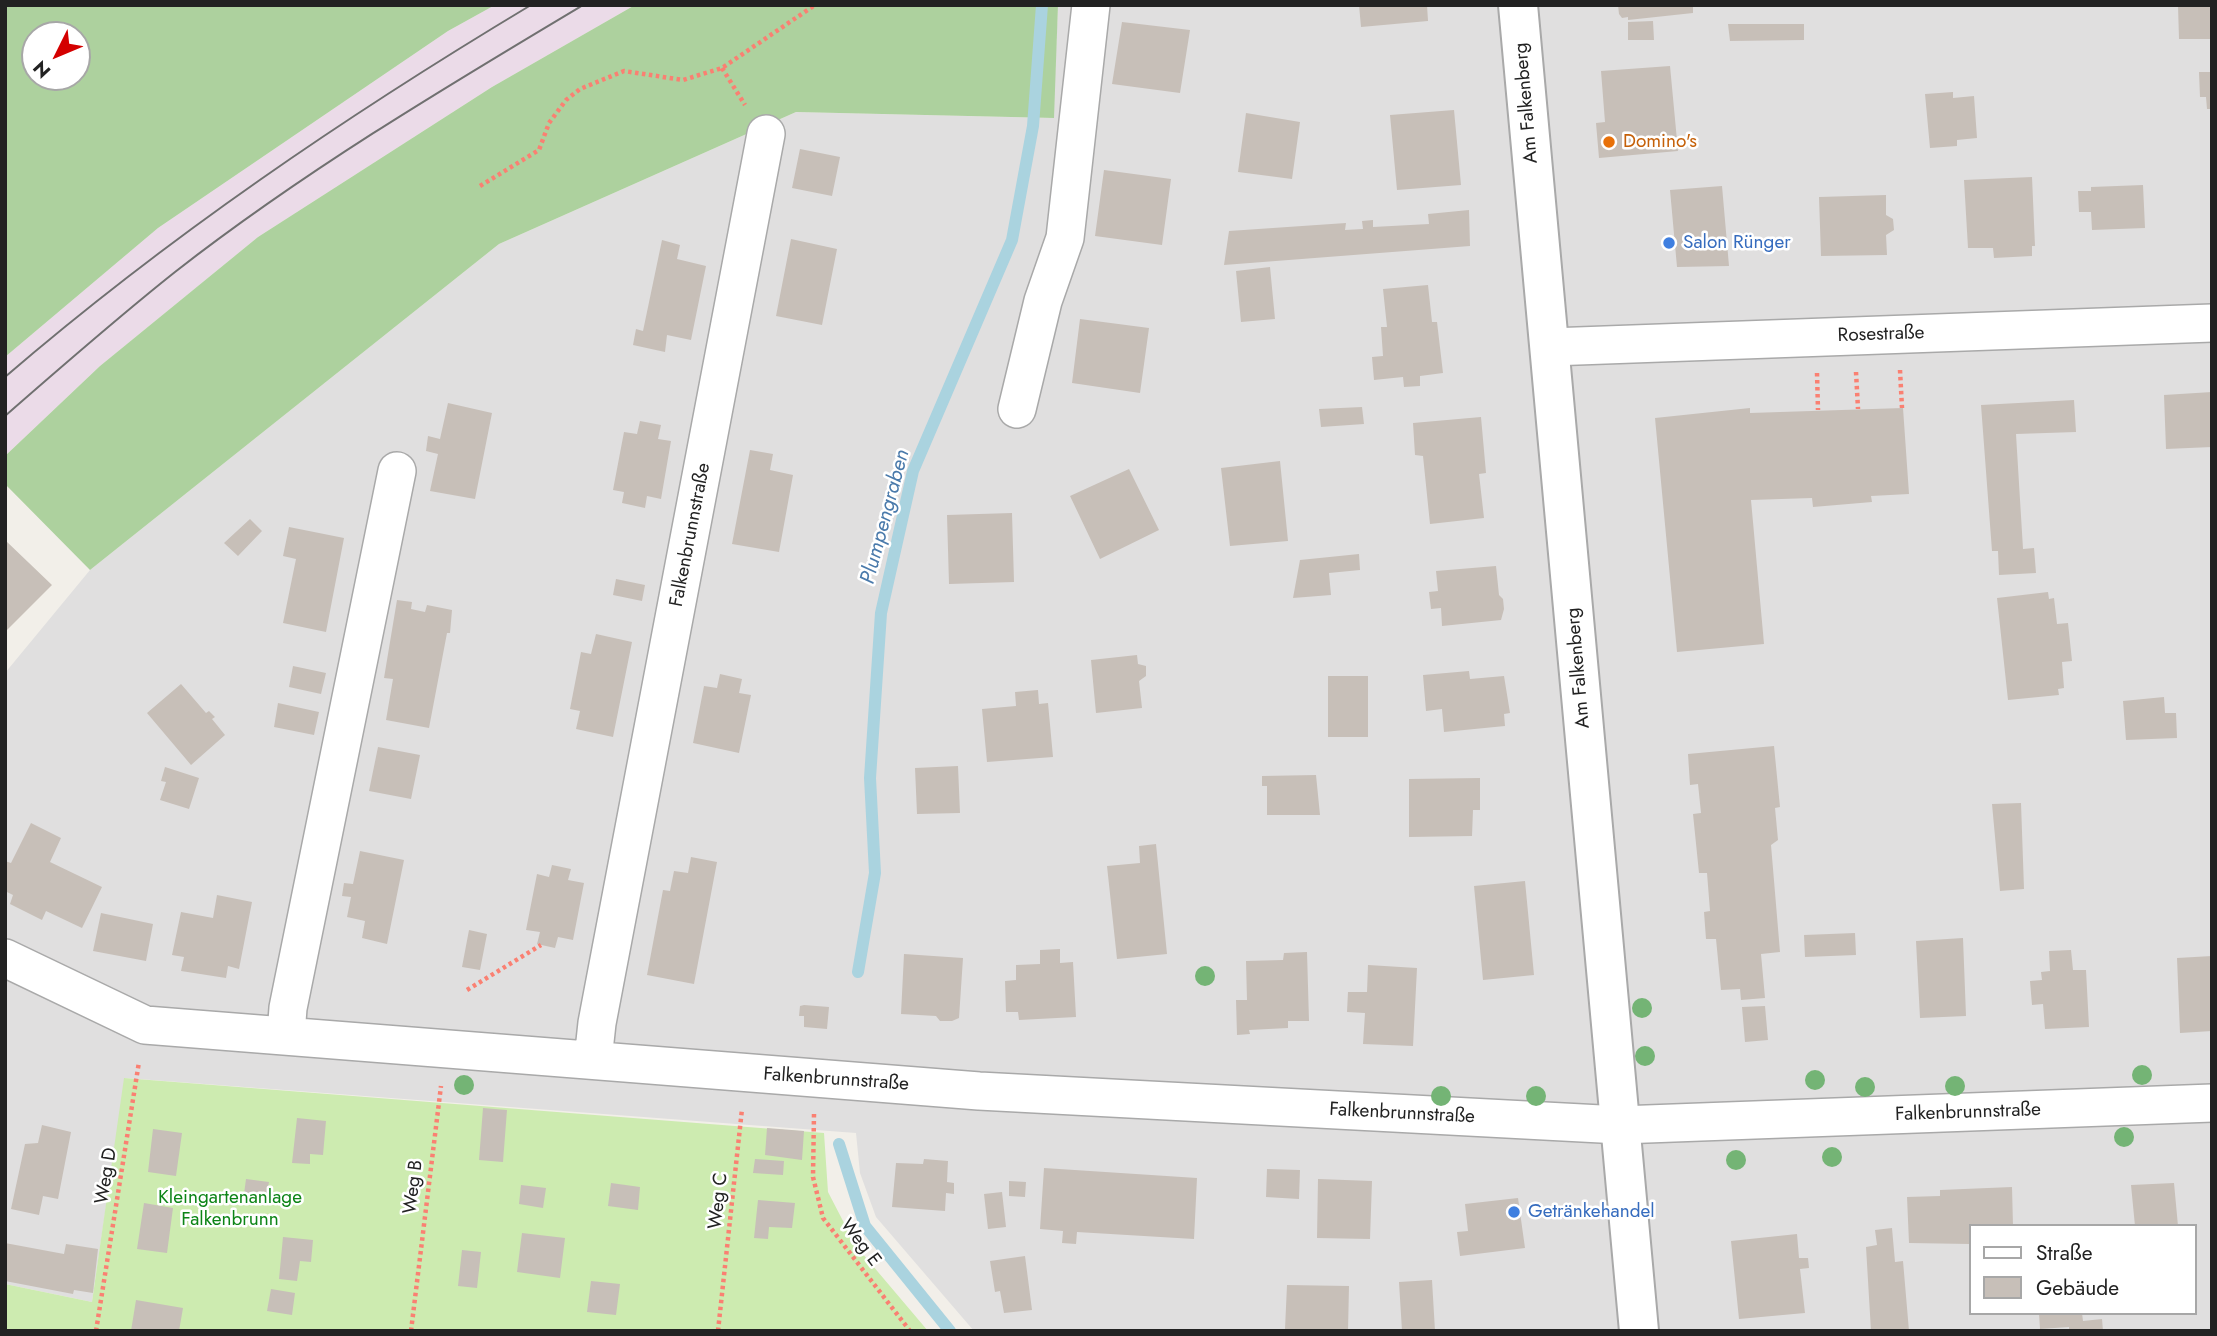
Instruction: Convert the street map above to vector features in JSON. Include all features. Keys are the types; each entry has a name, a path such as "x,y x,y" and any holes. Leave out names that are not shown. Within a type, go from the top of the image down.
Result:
{"street":[{"path":"1017,409 1043,300 1065,238 1091,5"},
{"name":"Am Falkenberg","path":"1518,5 1639,1331"},
{"name":"Falkenbrunnstraße","path":"593,1060 597,1023 766,134"},
{"name":"Rosestraße","path":"1550,347 2212,323"},
{"path":"286,1035 288,1008 397,471"},
{"name":"Falkenbrunnstraße","path":"5,958 145,1025 979,1091 1620,1125 2212,1103"}],"path":[{"path":"481,186 539,150 549,124 566,100 580,89 624,71 683,80 722,68 815,5"},
{"path":"722,68 731,87"},
{"path":"467,990 541,945"},
{"name":"Weg D","path":"96,1331 145,1025"},
{"name":"Weg B","path":"411,1331 446,1047"},
{"name":"Weg C","path":"719,1331 745,1073"},
{"name":"Weg E","path":"819,1078 813,1130 813,1177 823,1218 910,1331"}],"shaded area":[{"path":"495,5 635,5 492,87 258,237 100,366 5,456 5,357 158,228 448,31"},
{"path":"1058,5 2212,5 2212,1331 974,1331 876,1217 860,1173 856,1133 125,1078 92,1302 5,1284 5,673 90,570 499,244 796,112 1053,118"}],"green space":[{"path":"5,5 495,5 448,31 158,228 5,357"},
{"path":"635,5 1058,5 1054,118 796,112 499,244 90,570 5,484 5,456 100,366 258,237 492,87"},
{"name":"Kleingartenanlage Falkenbrunn","path":"124,1078 824,1133 828,1192 856,1246 928,1331 5,1331 5,1284 92,1302"}],"building":[{"path":"1359,5 1427,5 1428,21 1361,27"},
{"path":"1618,5 1693,5 1693,13 1628,20 1628,17 1622,18 1619,14"},
{"path":"2178,5 2212,5 2212,39 2179,39"},
{"path":"1653,21 1654,40 1628,40 1628,22"},
{"path":"1122,22 1190,30 1180,93 1112,84"},
{"path":"1728,24 1804,24 1804,40 1730,41"},
{"path":"1670,66 1678,151 1599,158 1596,123 1605,122 1601,71"},
{"path":"2199,72 2212,72 2212,109 2207,109 2206,97 2200,97"},
{"path":"1953,92 1953,98 1974,96 1977,138 1957,140 1957,146 1930,148 1925,94"},
{"path":"1454,110 1461,185 1397,190 1390,115"},
{"path":"1246,113 1300,122 1292,179 1238,172"},
{"path":"800,149 840,157 832,196 792,188"},
{"path":"1104,170 1171,179 1162,245 1095,236"},
{"path":"2032,177 2035,246 2032,246 2032,256 1994,258 1993,248 1968,248 1964,180"},
{"path":"2143,185 2145,228 2092,230 2091,212 2079,212 2078,191 2091,191 2091,187"},
{"path":"1722,186 1729,266 1677,267 1670,190"},
{"path":"1886,195 1886,215 1893,219 1894,230 1886,235 1887,255 1821,256 1819,197"},
{"path":"1469,210 1470,246 1224,265 1229,231 1346,223 1345,230 1363,229 1362,221 1373,220 1373,227 1429,224 1428,214"},
{"path":"791,239 837,249 822,325 776,316"},
{"path":"662,240 680,245 677,259 706,266 691,340 667,335 665,352 633,345 636,329 643,331"},
{"path":"1270,267 1275,319 1241,322 1236,271"},
{"path":"1428,285 1432,322 1437,322 1443,373 1420,376 1420,386 1404,387 1403,377 1374,380 1372,357 1383,356 1381,327 1387,327 1383,289"},
{"path":"1080,319 1149,328 1140,393 1072,383"},
{"path":"2212,392 2212,447 2166,449 2164,395"},
{"path":"2074,400 2076,432 2016,434 2023,549 2034,548 2036,573 1999,575 1998,551 1992,551 1981,405"},
{"path":"448,403 492,413 475,499 430,491 438,454 426,451 428,436 440,439"},
{"path":"1362,407 1364,424 1321,427 1319,409"},
{"path":"1750,408 1750,413 1903,408 1909,494 1871,496 1872,502 1813,507 1812,498 1751,500 1764,644 1677,652 1655,418"},
{"path":"1481,417 1486,473 1479,474 1484,518 1430,524 1423,456 1415,455 1413,423"},
{"path":"640,421 661,425 658,439 671,441 661,499 647,496 645,508 622,503 624,492 613,490 624,432 637,434"},
{"path":"750,450 773,454 770,470 793,475 779,552 732,544"},
{"path":"1280,461 1288,541 1230,546 1221,468"},
{"path":"1129,469 1159,530 1100,559 1070,496"},
{"path":"1012,513 1014,582 949,584 947,515"},
{"path":"250,519 262,531 238,556 224,543"},
{"path":"289,527 344,538 326,632 283,623 296,559 283,556"},
{"path":"5,540 52,585 5,632"},
{"path":"1359,554 1360,570 1329,573 1331,595 1293,598 1300,560"},
{"path":"1496,566 1499,595 1503,599 1504,609 1501,620 1442,626 1441,608 1431,609 1429,592 1438,591 1436,571"},
{"path":"616,579 645,585 642,601 613,595"},
{"path":"2048,592 2049,599 2054,598 2057,624 2068,623 2072,661 2062,662 2064,688 2058,689 2059,695 2008,700 1997,598"},
{"path":"397,600 412,602 411,609 425,612 427,605 452,610 450,633 447,633 429,728 386,720 393,679 384,678"},
{"path":"596,634 632,642 613,737 576,729 580,711 570,709 581,652 591,654"},
{"path":"1137,655 1138,664 1146,666 1146,676 1139,681 1142,708 1096,713 1091,660"},
{"path":"293,666 326,673 321,694 289,687"},
{"path":"1469,671 1470,679 1504,676 1510,713 1504,714 1505,726 1444,732 1442,709 1426,711 1423,675"},
{"path":"720,674 742,679 739,693 751,695 739,753 693,743 704,686 717,688"},
{"path":"1328,676 1368,676 1368,737 1328,737"},
{"path":"181,684 206,713 209,711 215,717 212,719 225,735 191,765 147,713"},
{"path":"1038,690 1039,704 1048,703 1053,757 987,762 982,709 1016,706 1015,692"},
{"path":"2164,697 2165,713 2176,713 2177,738 2126,740 2123,701"},
{"path":"278,703 319,712 314,735 274,727"},
{"path":"1774,746 1780,807 1775,808 1778,840 1771,845 1780,952 1761,954 1765,998 1741,1000 1740,989 1721,990 1716,939 1706,939 1704,912 1710,911 1707,873 1699,873 1693,814 1701,813 1698,784 1690,785 1688,754"},
{"path":"378,747 420,755 411,799 369,791"},
{"path":"958,766 960,813 917,814 915,768"},
{"path":"165,767 199,778 189,809 160,800 166,782 161,781"},
{"path":"1316,775 1320,815 1267,815 1267,786 1262,786 1262,776"},
{"path":"1480,778 1480,810 1473,810 1472,836 1409,837 1409,779"},
{"path":"2021,803 2024,889 2000,891 1992,804"},
{"path":"31,823 61,838 50,862 102,887 82,928 46,911 42,920 10,904 13,895 5,891 5,861 11,863"},
{"path":"1156,844 1167,954 1117,959 1107,866 1140,863 1139,846"},
{"path":"360,851 404,860 387,944 362,938 365,921 347,917 351,897 342,896 344,883 353,884"},
{"path":"691,857 717,862 694,984 647,975 663,890 670,891 674,871 688,873"},
{"path":"552,865 571,869 568,880 584,883 573,940 558,937 555,948 537,944 540,932 526,930 537,874 549,877"},
{"path":"1525,881 1534,975 1483,980 1474,886"},
{"path":"217,895 252,902 239,969 228,966 226,978 181,971 184,957 172,955 181,912 213,918"},
{"path":"101,913 153,924 146,961 93,951"},
{"path":"469,930 487,934 480,970 462,967"},
{"path":"1855,933 1856,955 1805,957 1804,935"},
{"path":"1963,938 1966,1016 1920,1018 1916,941"},
{"path":"1060,949 1060,963 1073,962 1076,1017 1019,1020 1018,1012 1006,1012 1005,981 1016,980 1016,965 1040,964 1040,950"},
{"path":"2071,950 2073,970 2086,970 2089,1027 2045,1029 2043,1004 2032,1005 2030,981 2042,980 2041,972 2050,971 2049,951"},
{"path":"1307,952 1309,1021 1288,1021 1288,1028 1249,1030 1250,1034 1237,1035 1236,1000 1247,1000 1246,961 1283,960 1284,953"},
{"path":"904,954 963,958 959,1018 940,1021 936,1016 901,1014"},
{"path":"2212,956 2212,1031 2180,1033 2177,958"},
{"path":"1368,965 1417,968 1413,1046 1363,1044 1365,1013 1347,1012 1348,992 1367,992"},
{"path":"800,1006 829,1007 827,1029 804,1027 804,1016 799,1016"},
{"path":"1765,1006 1768,1040 1745,1042 1742,1007"},
{"path":"483,1108 507,1110 503,1162 479,1160"},
{"path":"297,1118 326,1121 323,1155 310,1154 310,1164 292,1163"},
{"path":"42,1125 71,1132 58,1199 43,1196 39,1215 11,1209 25,1144 38,1143"},
{"path":"767,1128 804,1131 802,1160 765,1155"},
{"path":"153,1129 182,1133 176,1176 148,1172"},
{"path":"755,1159 784,1161 783,1175 753,1173"},
{"path":"924,1159 948,1161 947,1182 954,1183 954,1194 946,1193 945,1211 892,1207 896,1163 923,1164"},
{"path":"1044,1168 1197,1178 1194,1239 1077,1232 1076,1244 1062,1243 1063,1231 1040,1229"},
{"path":"1267,1169 1300,1170 1299,1199 1266,1197"},
{"path":"246,1179 269,1182 266,1198 244,1194"},
{"path":"1318,1179 1372,1181 1370,1239 1317,1238"},
{"path":"1009,1181 1026,1182 1025,1197 1009,1196"},
{"path":"611,1183 640,1187 638,1210 608,1206"},
{"path":"2174,1183 2178,1224 2135,1224 2131,1185"},
{"path":"521,1185 546,1188 543,1208 519,1204"},
{"path":"2012,1187 2013,1224 1968,1224 1968,1244 1909,1243 1907,1197 1940,1196 1940,1190"},
{"path":"1002,1192 1006,1227 988,1229 984,1194"},
{"path":"1518,1198 1525,1248 1460,1256 1457,1232 1468,1231 1465,1204"},
{"path":"758,1200 795,1203 792,1228 769,1227 768,1239 754,1238"},
{"path":"144,1203 173,1208 167,1253 137,1249"},
{"path":"1892,1228 1895,1262 1903,1261 1909,1331 1871,1331 1866,1247 1877,1245 1875,1230"},
{"path":"522,1233 565,1238 560,1278 517,1272"},
{"path":"1797,1234 1799,1258 1808,1258 1809,1268 1800,1269 1805,1313 1739,1319 1731,1241"},
{"path":"283,1237 313,1240 311,1262 300,1261 297,1281 279,1279"},
{"path":"5,1243 64,1254 66,1244 98,1249 93,1293 74,1290 73,1294 5,1281"},
{"path":"462,1250 481,1252 477,1288 458,1286"},
{"path":"1025,1256 1032,1310 1004,1313 1000,1291 995,1292 990,1261"},
{"path":"1432,1280 1435,1331 1402,1331 1399,1282"},
{"path":"591,1281 620,1284 616,1315 587,1312"},
{"path":"1287,1285 1349,1286 1348,1331 1285,1329"},
{"path":"271,1289 295,1293 292,1315 267,1311"},
{"path":"136,1300 183,1308 179,1331 131,1331"},
{"path":"2039,1315 2082,1315 2083,1321 2102,1319 2103,1331 2069,1331 2069,1327 2040,1329"}],"waterway":[{"name":"Plumpengraben","path":"858,972 875,873 870,778 881,613 913,471 1012,240 1033,126 1042,5"},
{"name":"Plumpengraben","path":"839,1144 865,1226 950,1331"}],"tram line":[{"path":"5,377 130,275 260,180 394,90 531,5"},
{"path":"5,416 153,289 273,200 427,100 583,5"}],"place":[{"name":"Domino's","path":"1609,142"},
{"name":"Salon Rünger","path":"1669,243"},
{"name":"Getränkehandel","path":"1514,1212"}]}
